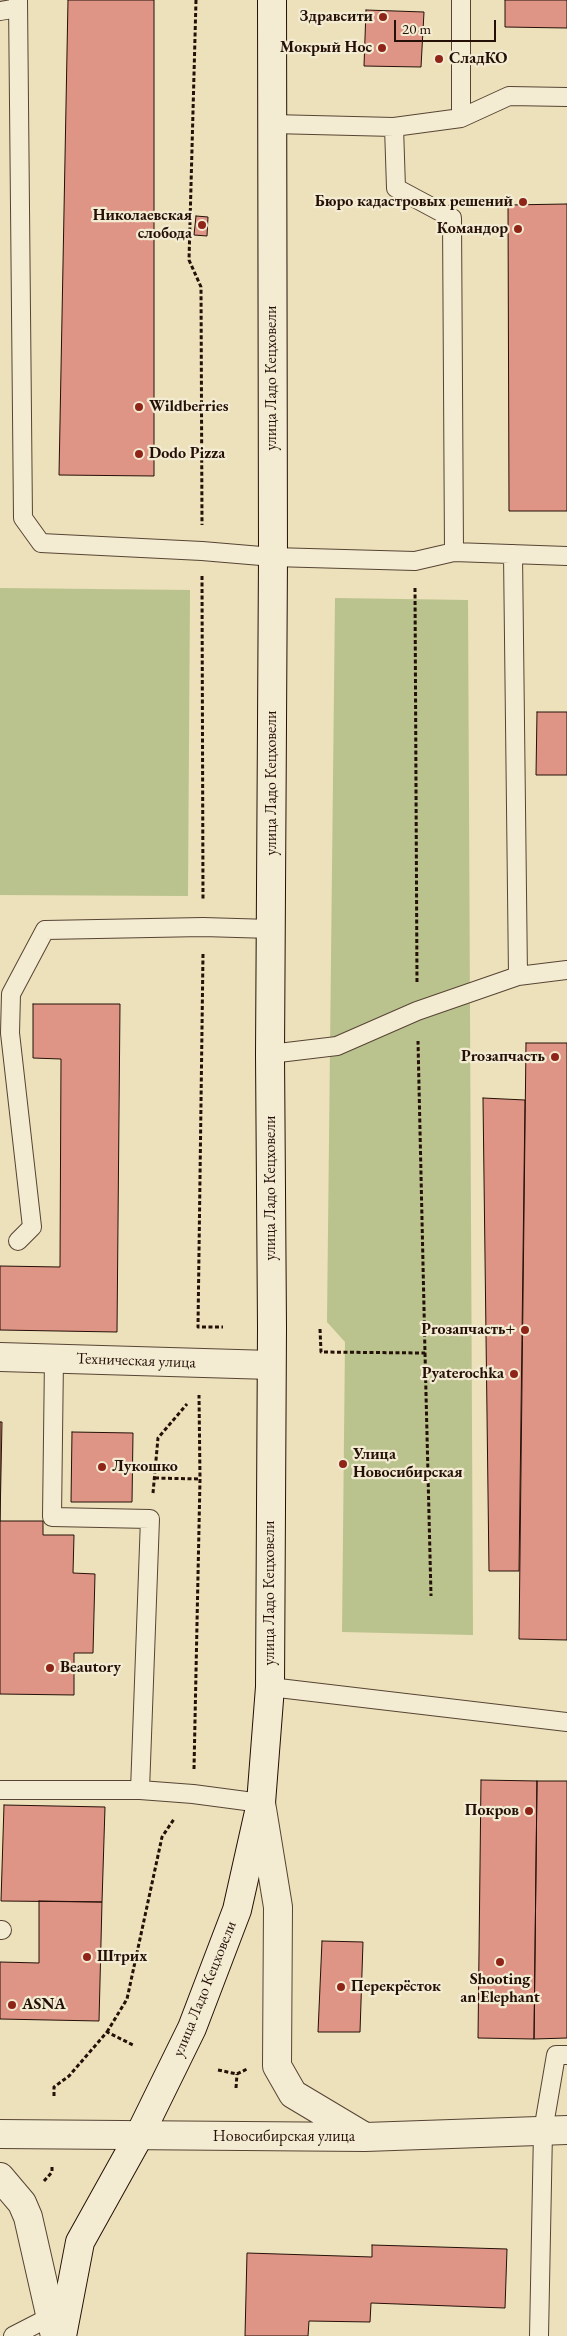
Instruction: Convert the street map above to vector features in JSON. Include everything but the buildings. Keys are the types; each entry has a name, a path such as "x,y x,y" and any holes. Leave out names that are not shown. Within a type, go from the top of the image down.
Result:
{"main road":[{"name":"улица Ладо Кецховели","path":"56,2330 80,2242 139,2136 192,2028 237,1910 261,1803 270,1687 270,1054 273,557 272,0"},
{"name":"Техническая улица","path":"0,1357 271,1365"},
{"path":"261,1803 278,1907 277,2066 293,2094 365,2137"},
{"name":"Новосибирская улица","path":"0,2134 365,2137 555,2130"},
{"path":"0,2178 22,2203 28,2217 56,2330"}],"lane":[{"path":"461,0 461,118"},
{"path":"0,11 18,4 23,518 41,544 202,551 273,557 415,561 454,552 567,556"},
{"path":"272,124 394,127 461,118 509,96 567,97"},
{"path":"394,127 396,188 452,218 454,552"},
{"path":"513,554 518,976"},
{"path":"18,1241 32,1227 5,1033 11,994 44,930 203,927 271,929"},
{"path":"270,1054 337,1046 417,1011 518,976 567,970"},
{"path":"54,1358 52,1517 150,1519 140,1790"},
{"path":"270,1687 567,1722"},
{"path":"0,1790 140,1790 192,1794 261,1803"},
{"path":"539,2336 555,2130 556,2056 567,2055"},
{"path":"13,2336 56,2330"}],"path":[{"path":"196,0 189,260 201,287 202,527"},
{"path":"415,561 417,1011 431,1596"},
{"path":"202,576 203,908"},
{"path":"203,952 198,1326 223,1327"},
{"path":"320,1329 321,1352 425,1353"},
{"path":"194,1770 200,1479 198,1387"},
{"path":"150,1519 158,1438 187,1404"},
{"path":"155,1478 200,1479"},
{"path":"54,2096 54,2087 69,2076 108,2032 127,1999 162,1837 192,1794"},
{"path":"108,2032 133,2045"},
{"path":"218,2070 237,2074 254,2066"},
{"path":"236,2088 237,2074"}],"green space":[{"path":"0,588 190,590 188,896 0,895"},
{"path":"335,598 468,600 473,1635 342,1632 345,1342 327,1322"}],"place":[{"name":"Здравсити","path":"383,17"},
{"name":"Мокрый Нос","path":"382,48"},
{"name":"СладКО","path":"439,59"},
{"name":"Бюро кадастровых решений","path":"523,202"},
{"name":"Николаевская слобода","path":"202,225"},
{"name":"Командор","path":"518,229"},
{"name":"Wildberries","path":"139,407"},
{"name":"Dodo Pizza","path":"139,454"},
{"name":"Proзапчасть","path":"555,1057"},
{"name":"Proзапчасть+","path":"525,1330"},
{"name":"Pyaterochka","path":"514,1374"},
{"name":"Улица Новосибирская","path":"343,1464"},
{"name":"Лукошко","path":"102,1467"},
{"name":"Beautory","path":"50,1668"},
{"name":"Покров","path":"529,1811"},
{"name":"Штрих","path":"87,1957"},
{"name":"Shooting an Elephant","path":"500,1962"},
{"name":"Перекрёсток","path":"341,1987"},
{"name":"ASNA","path":"12,2005"}]}
